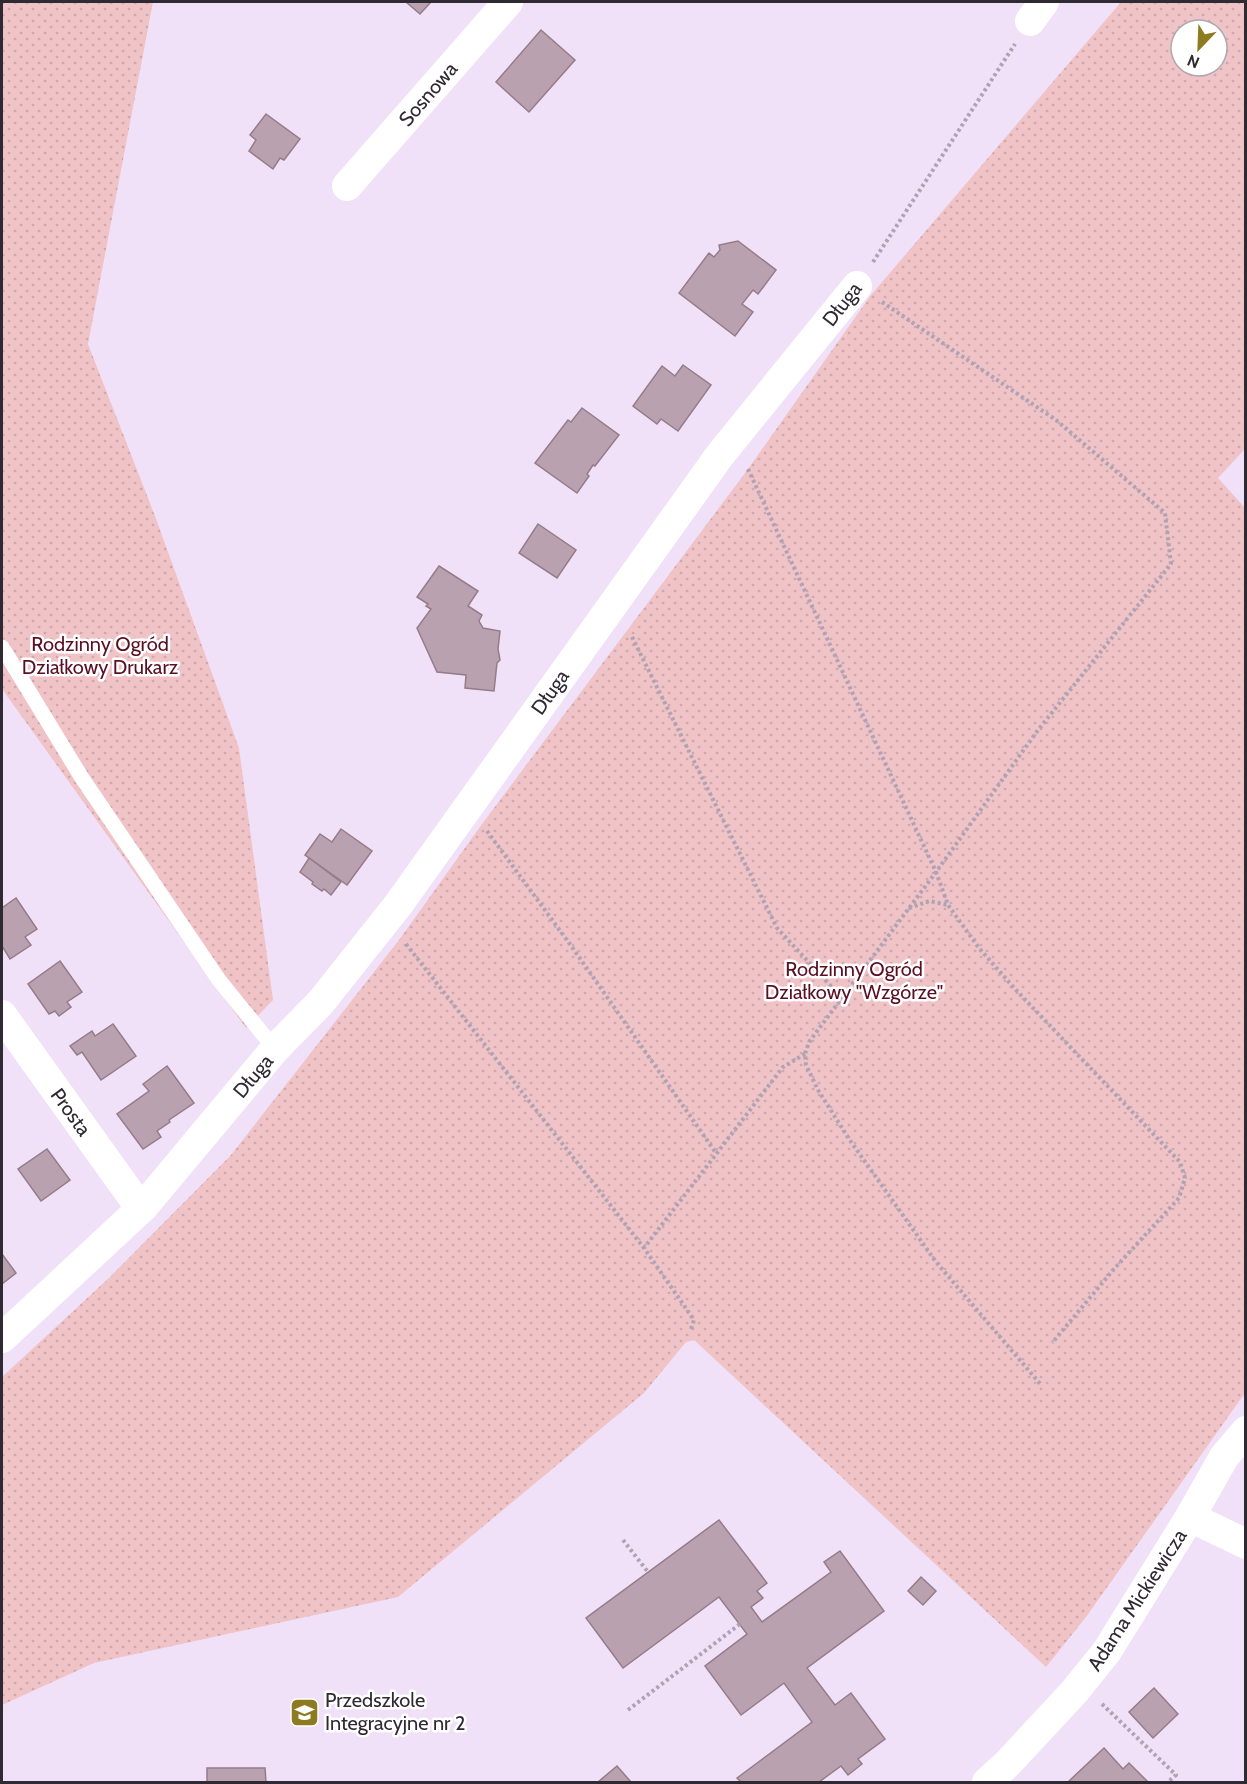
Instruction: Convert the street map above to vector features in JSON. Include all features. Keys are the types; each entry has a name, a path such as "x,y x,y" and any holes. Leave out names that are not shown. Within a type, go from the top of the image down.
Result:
{"street":[{"name":"Sosnowa","path":"347,186 508,2"},
{"name":"Długa","path":"2,1338 144,1206 275,1049 321,1002 398,905 720,455 857,286"},
{"name":"Prosta","path":"2,1015 131,1196 144,1206"},
{"name":"Adama Mickiewicza","path":"1006,1776 1107,1651 1190,1517 1224,1457 1245,1431"},
{"path":"1190,1517 1245,1544"}],"lane":[{"path":"2,646 82,778 219,980 275,1049"}],"path":[{"name":"Długa","path":"857,286 1037,11"},
{"path":"857,286 1056,420 1165,513 1171,564 1038,730 809,1042 805,1054 806,1065 818,1090 936,1263 1042,1386"},
{"path":"720,455 748,469 936,872 948,905 980,948 1015,988 1180,1162 1185,1178 1179,1198 1114,1269 1052,1343"},
{"path":"633,637 777,928 842,998"},
{"path":"466,810 482,824 524,881 716,1153"},
{"path":"909,908 929,901 948,905"},
{"path":"406,943 644,1248 694,1320 691,1329"},
{"path":"644,1248 783,1067 805,1054"},
{"path":"623,1540 648,1572"},
{"path":"628,1710 740,1624"},
{"path":"1095,1698 1176,1775 1168,1782"}],"green space":[{"name":"Rodzinny Ogród Działkowy Drukarz","path":"2,2 153,2 88,344 155,516 239,748 273,1000 246,1028 2,689"},
{"name":"Rodzinny Ogród Działkowy \"Wzgórze\"","path":"1121,2 1245,2 1245,449 1218,478 1246,509 1245,1393 1086,1617 1046,1667 694,1340 686,1342 644,1393 398,1597 94,1663 2,1705 2,1377 110,1277 231,1155 399,940 482,824 748,469 871,295"}],"building":[{"path":"406,2 431,2 420,14"},
{"path":"541,30 575,60 529,112 496,82"},
{"path":"266,114 300,139 284,160 280,158 273,169 249,151 256,140 250,135"},
{"path":"738,241 776,270 758,294 753,290 742,304 753,312 735,336 679,293 709,253 714,257 720,250 719,245"},
{"path":"683,365 711,385 678,431 661,419 657,424 633,406 662,366 675,376"},
{"path":"582,408 619,435 595,466 593,465 587,474 589,476 577,493 535,463 568,420 571,422"},
{"path":"538,524 576,550 557,578 519,553"},
{"path":"439,566 478,591 468,606 482,615 479,621 483,628 500,631 498,649 500,660 497,663 494,691 465,688 466,675 437,672 417,628 431,609 426,606 428,604 417,597"},
{"path":"341,829 372,851 347,885 305,855 320,834 332,842"},
{"path":"309,858 341,882 331,895 312,884 313,882 300,872"},
{"path":"16,898 37,929 25,937 31,945 10,959 2,946 2,908"},
{"path":"60,961 82,992 67,1002 71,1007 59,1016 55,1011 49,1014 28,984"},
{"path":"113,1024 136,1056 101,1080 82,1052 77,1055 70,1046 92,1031 95,1036"},
{"path":"167,1066 194,1103 169,1120 170,1122 157,1131 161,1137 143,1149 117,1114 149,1091 143,1084"},
{"path":"47,1149 70,1180 41,1201 18,1169"},
{"path":"2,1254 16,1273 2,1284"},
{"path":"719,1520 767,1583 757,1591 763,1598 751,1607 762,1622 831,1572 824,1562 840,1551 884,1611 807,1668 835,1705 851,1693 885,1739 858,1759 862,1764 848,1775 841,1766 819,1782 741,1782 737,1778 812,1722 784,1683 741,1715 705,1666 747,1634 719,1597 623,1668 586,1618"},
{"path":"921,1577 936,1591 923,1605 908,1591"},
{"path":"1154,1688 1178,1714 1153,1738 1129,1712"},
{"path":"1104,1748 1123,1769 1129,1763 1148,1782 1068,1782"},
{"path":"617,1766 631,1782 598,1782"},
{"path":"207,1768 265,1768 266,1782 207,1782"}],"place":[{"name":"Przedszkole Integracyjne nr 2","path":"304,1712"}]}
